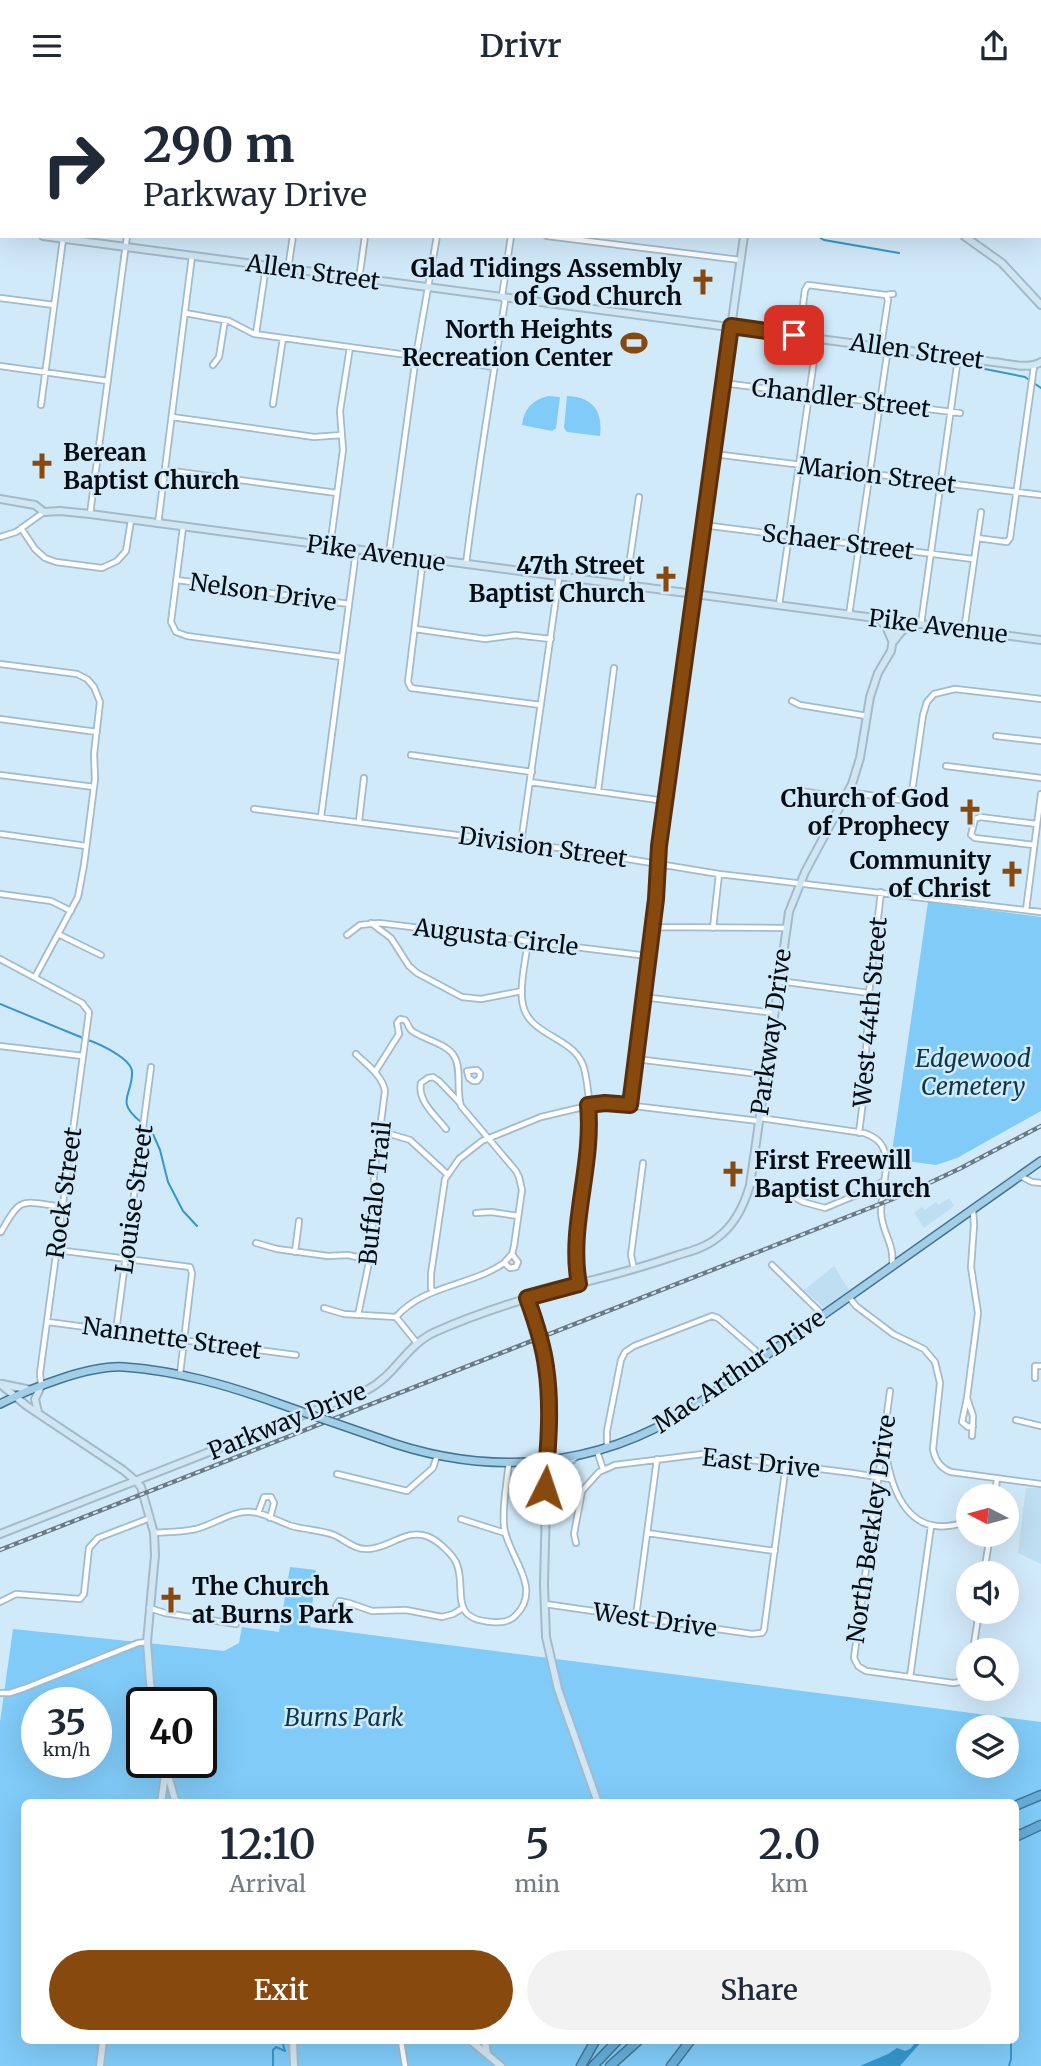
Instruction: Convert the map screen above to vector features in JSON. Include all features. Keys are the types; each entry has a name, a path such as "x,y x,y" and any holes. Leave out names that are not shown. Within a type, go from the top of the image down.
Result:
{"highway":[{"path":"1019,1804 1041,1795"},
{"path":"1019,1835 1041,1825"},
{"path":"581,2066 592,2044"},
{"path":"593,2066 614,2044"},
{"path":"610,2066 635,2044"},
{"path":"671,2066 688,2044"}],"main road":[{"name":"Mac Arthur Drive","path":"0,1404 41,1386 85,1373 123,1367 180,1374 228,1386 378,1439 437,1456 509,1462 575,1457 640,1437 671,1421 1041,1161"}],"street":[{"name":"Allen Street","path":"56,238 1034,366"},
{"path":"90,514 127,238"},
{"path":"288,269 293,238"},
{"path":"359,279 365,238"},
{"path":"389,555 416,356 437,238"},
{"path":"466,565 481,448 488,419 505,301 502,296 511,238"},
{"path":"563,238 741,260"},
{"path":"630,1105 653,927 665,801 744,238"},
{"path":"969,238 1002,263 1041,305"},
{"path":"41,405 63,239"},
{"path":"158,524 192,256"},
{"path":"256,335 266,266"},
{"path":"799,335 808,285 893,295"},
{"path":"849,615 880,403 887,296"},
{"path":"0,298 54,305"},
{"path":"185,313 225,320 256,335 495,367"},
{"path":"213,365 219,357 225,320"},
{"path":"273,404 283,338"},
{"path":"779,605 817,338"},
{"path":"330,547 343,450 340,411 350,347"},
{"path":"917,624 931,553 958,357"},
{"path":"977,538 1008,541 1010,538 1032,376 1034,366 1041,362"},
{"path":"0,366 108,381"},
{"name":"Chandler Street","path":"723,383 960,413"},
{"path":"172,417 314,437 342,435"},
{"name":"Marion Street","path":"714,454 1041,495"},
{"path":"165,470 337,493"},
{"path":"626,586 639,498"},
{"name":"Pike Avenue","path":"0,499 35,505 44,512 90,514 1041,639"},
{"path":"0,537 12,534 44,512"},
{"path":"964,630 981,512"},
{"path":"21,528 35,549 51,561 102,568 117,561 126,551 131,520"},
{"name":"Schaer Street","path":"703,525 973,559"},
{"path":"183,527 172,622 174,630 179,634 342,657"},
{"path":"321,817 356,551"},
{"path":"423,559 409,685 415,690 541,705"},
{"path":"521,843 559,577"},
{"name":"Nelson Drive","path":"177,580 349,604"},
{"path":"873,618 886,626 893,643"},
{"name":"Parkway Drive","path":"0,1534 375,1386 390,1374 417,1343 452,1325 527,1298 696,1249 720,1237 740,1213 750,1183 792,901 847,795 860,758 875,682 891,651 896,621"},
{"name":"Parkway Drive","path":"893,643 902,631 917,624"},
{"path":"415,629 485,639 514,635 551,639"},
{"path":"0,664 77,674 90,682 99,697 100,708 94,759 94,787 79,894 35,977 0,958"},
{"path":"598,791 614,668"},
{"path":"801,791 910,800 923,715 933,695 943,690 960,689 1041,699"},
{"path":"792,701 867,716"},
{"path":"0,719 97,732"},
{"path":"996,736 1041,741"},
{"path":"411,755 531,772"},
{"path":"946,766 1041,778"},
{"path":"0,775 94,787"},
{"path":"359,821 364,778"},
{"path":"530,782 665,801"},
{"path":"1026,910 1041,794"},
{"name":"Division Street","path":"254,809 597,853 719,874 1041,912"},
{"path":"1034,845 975,838 971,835 972,824 980,817 1037,824"},
{"path":"0,834 86,846"},
{"path":"713,928 719,874"},
{"name":"West 44th Street","path":"859,1132 864,1093 869,993 881,892"},
{"path":"0,894 51,901 71,911"},
{"path":"347,935 358,926 371,923 391,938 417,973 462,997 481,999 522,991"},
{"name":"Augusta Circle","path":"371,923 648,957"},
{"path":"653,927 786,928"},
{"path":"58,934 102,955"},
{"path":"528,941 522,991 524,1008 531,1022 567,1044 582,1061 586,1073 589,1149 575,1252 579,1284"},
{"name":"Rock Street","path":"35,977 82,1003 89,1012 40,1373 41,1386"},
{"path":"778,981 869,993"},
{"path":"643,997 774,1013"},
{"path":"399,1034 397,1024 400,1019 407,1020 411,1030 451,1051 457,1060 459,1103"},
{"path":"356,1054 375,1072 399,1034 411,1030"},
{"path":"0,1046 83,1056"},
{"path":"636,1059 766,1075"},
{"name":"Louise Street","path":"116,1331 151,1067"},
{"path":"458,1070 467,1071"},
{"name":"Buffalo Trail","path":"358,1315 373,1240 374,1175 385,1091 375,1072"},
{"path":"324,1308 344,1314 396,1317 433,1292 504,1263 512,1254 522,1190 519,1177 459,1103 435,1078 428,1077 421,1083 419,1091 422,1099 446,1129"},
{"path":"433,1292 431,1274 443,1186 447,1174 459,1159 488,1138 529,1121 605,1103 859,1132 872,1136 883,1148 886,1159 881,1208 883,1225 900,1261"},
{"path":"380,1132 410,1140 447,1174"},
{"path":"634,1269 631,1255 643,1163"},
{"path":"1020,1176 1041,1183"},
{"path":"750,1183 774,1186 803,1202 825,1208 883,1182"},
{"path":"1,1232 15,1209 22,1204 62,1207"},
{"path":"973,1209 971,1267 978,1313 962,1422 968,1427 973,1426"},
{"path":"476,1213 519,1216"},
{"path":"295,1252 299,1221"},
{"path":"256,1243 295,1252 328,1256 348,1255 370,1260"},
{"path":"892,1266 893,1249"},
{"path":"57,1250 188,1266 191,1269 180,1374"},
{"path":"504,1263 510,1268 516,1267 518,1262 512,1254"},
{"path":"772,1265 823,1315"},
{"path":"849,1297 856,1306 893,1334 924,1349 935,1362 940,1383 932,1444 938,1462 951,1472 1041,1484"},
{"path":"527,1298 548,1378 544,1604 546,1637 553,1672 597,1799"},
{"path":"607,1449 607,1431 620,1364 625,1352 634,1346 712,1316 718,1318 762,1359"},
{"path":"396,1317 417,1343"},
{"name":"Nannette Street","path":"47,1322 296,1355"},
{"path":"1035,1378 1035,1366 1041,1366"},
{"path":"0,1384 31,1390"},
{"path":"0,1384 123,1470 136,1481 143,1493 154,1533 155,1555 147,1642 151,1687"},
{"path":"38,1413 34,1401 41,1386"},
{"name":"North Berkley Drive","path":"890,1391 854,1653 855,1663 866,1671 910,1677"},
{"path":"967,1398 972,1410 972,1436"},
{"path":"1016,1420 1041,1426"},
{"path":"883,1438 890,1479 906,1510 917,1520 931,1526 956,1525"},
{"path":"576,1543 574,1534 580,1495 587,1482 603,1469 597,1451"},
{"name":"East Drive","path":"603,1469 615,1465 703,1454 890,1479"},
{"path":"337,1474 407,1491 433,1468 437,1456"},
{"path":"545,1488 557,1471 575,1457"},
{"path":"636,1616 657,1459"},
{"path":"154,1533 196,1529 242,1512 258,1513 300,1528 331,1534 363,1549 375,1549 412,1535 426,1536 445,1550 456,1563 463,1608 475,1619 501,1622 512,1619 522,1608 526,1596 523,1570 505,1533 503,1514 509,1462"},
{"path":"521,1462 537,1473 545,1488"},
{"path":"647,1533 775,1551 786,1464"},
{"path":"123,1470 123,1486"},
{"path":"996,1484 997,1478"},
{"path":"258,1513 262,1499 271,1497 274,1503 270,1518"},
{"path":"0,1602 16,1594 80,1599 84,1594 89,1548 93,1541 151,1518"},
{"path":"461,1519 505,1533"},
{"path":"931,1526 910,1677 956,1683"},
{"name":"West Drive","path":"544,1604 752,1634 762,1633 775,1551"},
{"path":"349,1603 372,1611 406,1610 442,1617 463,1608"},
{"path":"149,1608 236,1624"},
{"path":"0,1693 25,1688 138,1643 147,1642"},
{"path":"161,1799 164,1778"},
{"path":"169,1778 175,1799"},
{"path":"100,2066 103,2044"},
{"path":"293,2044 295,2066"},
{"path":"401,2044 405,2066"},
{"path":"475,2044 501,2066"},
{"path":"485,2044 487,2054"}],"shaded area":[{"path":"949,1198 954,1206 924,1228 914,1213 922,1207 925,1210 936,1202 939,1205"},
{"path":"834,1266 849,1290 824,1308 804,1290"},
{"path":"1041,1487 1041,1564 1018,1553 1026,1488"},
{"path":"914,2044 919,2044 900,2066 860,2066 897,2048 905,2051"}],"green space":[{"path":"548,396 560,397 556,428 552,431 522,425 530,406"},
{"path":"567,396 584,399 594,407 600,419 600,436 567,432 564,428"},
{"name":"Edgewood Cemetery","path":"928,902 1041,917 1041,1111 957,1158 936,1165 891,1159"},
{"name":"Burns Park","path":"290,1567 316,1570 310,1627 987,1715 956,1715 956,1778 1019,1778 1019,1719 1041,1722 1041,2066 0,2066 0,1722 13,1629 224,1651 239,1643 242,1627 279,1632"}],"waterway":[{"path":"820,238 899,253"},
{"path":"981,364 985,369 1025,377 1041,388"},
{"path":"0,1004 83,1038"},
{"path":"88,1040 114,1053 131,1067 128,1109 141,1122"},
{"path":"145,1126 153,1134 168,1182 183,1211 197,1226"},
{"path":"273,2066 273,2050 276,2047 285,2051 283,2044"},
{"path":"1009,2066 1011,2044"}],"railway":[{"path":"0,1550 908,1193 1041,1126"}],"place":[{"name":"Glad Tidings Assembly of God Church","path":"703,282"},
{"name":"North Heights Recreation Center","path":"634,343"},
{"name":"Berean Baptist Church","path":"42,466"},
{"name":"47th Street Baptist Church","path":"666,579"},
{"name":"Church of God of Prophecy","path":"970,812"},
{"name":"Community of Christ","path":"1012,874"},
{"name":"First Freewill Baptist Church","path":"733,1174"},
{"name":"The Church at Burns Park","path":"171,1600"}],"route":[{"path":"545,1488 548,1378 527,1298 579,1284 575,1252 589,1149 588,1105 630,1105 656,899 659,846 731,326 794,335"}]}
